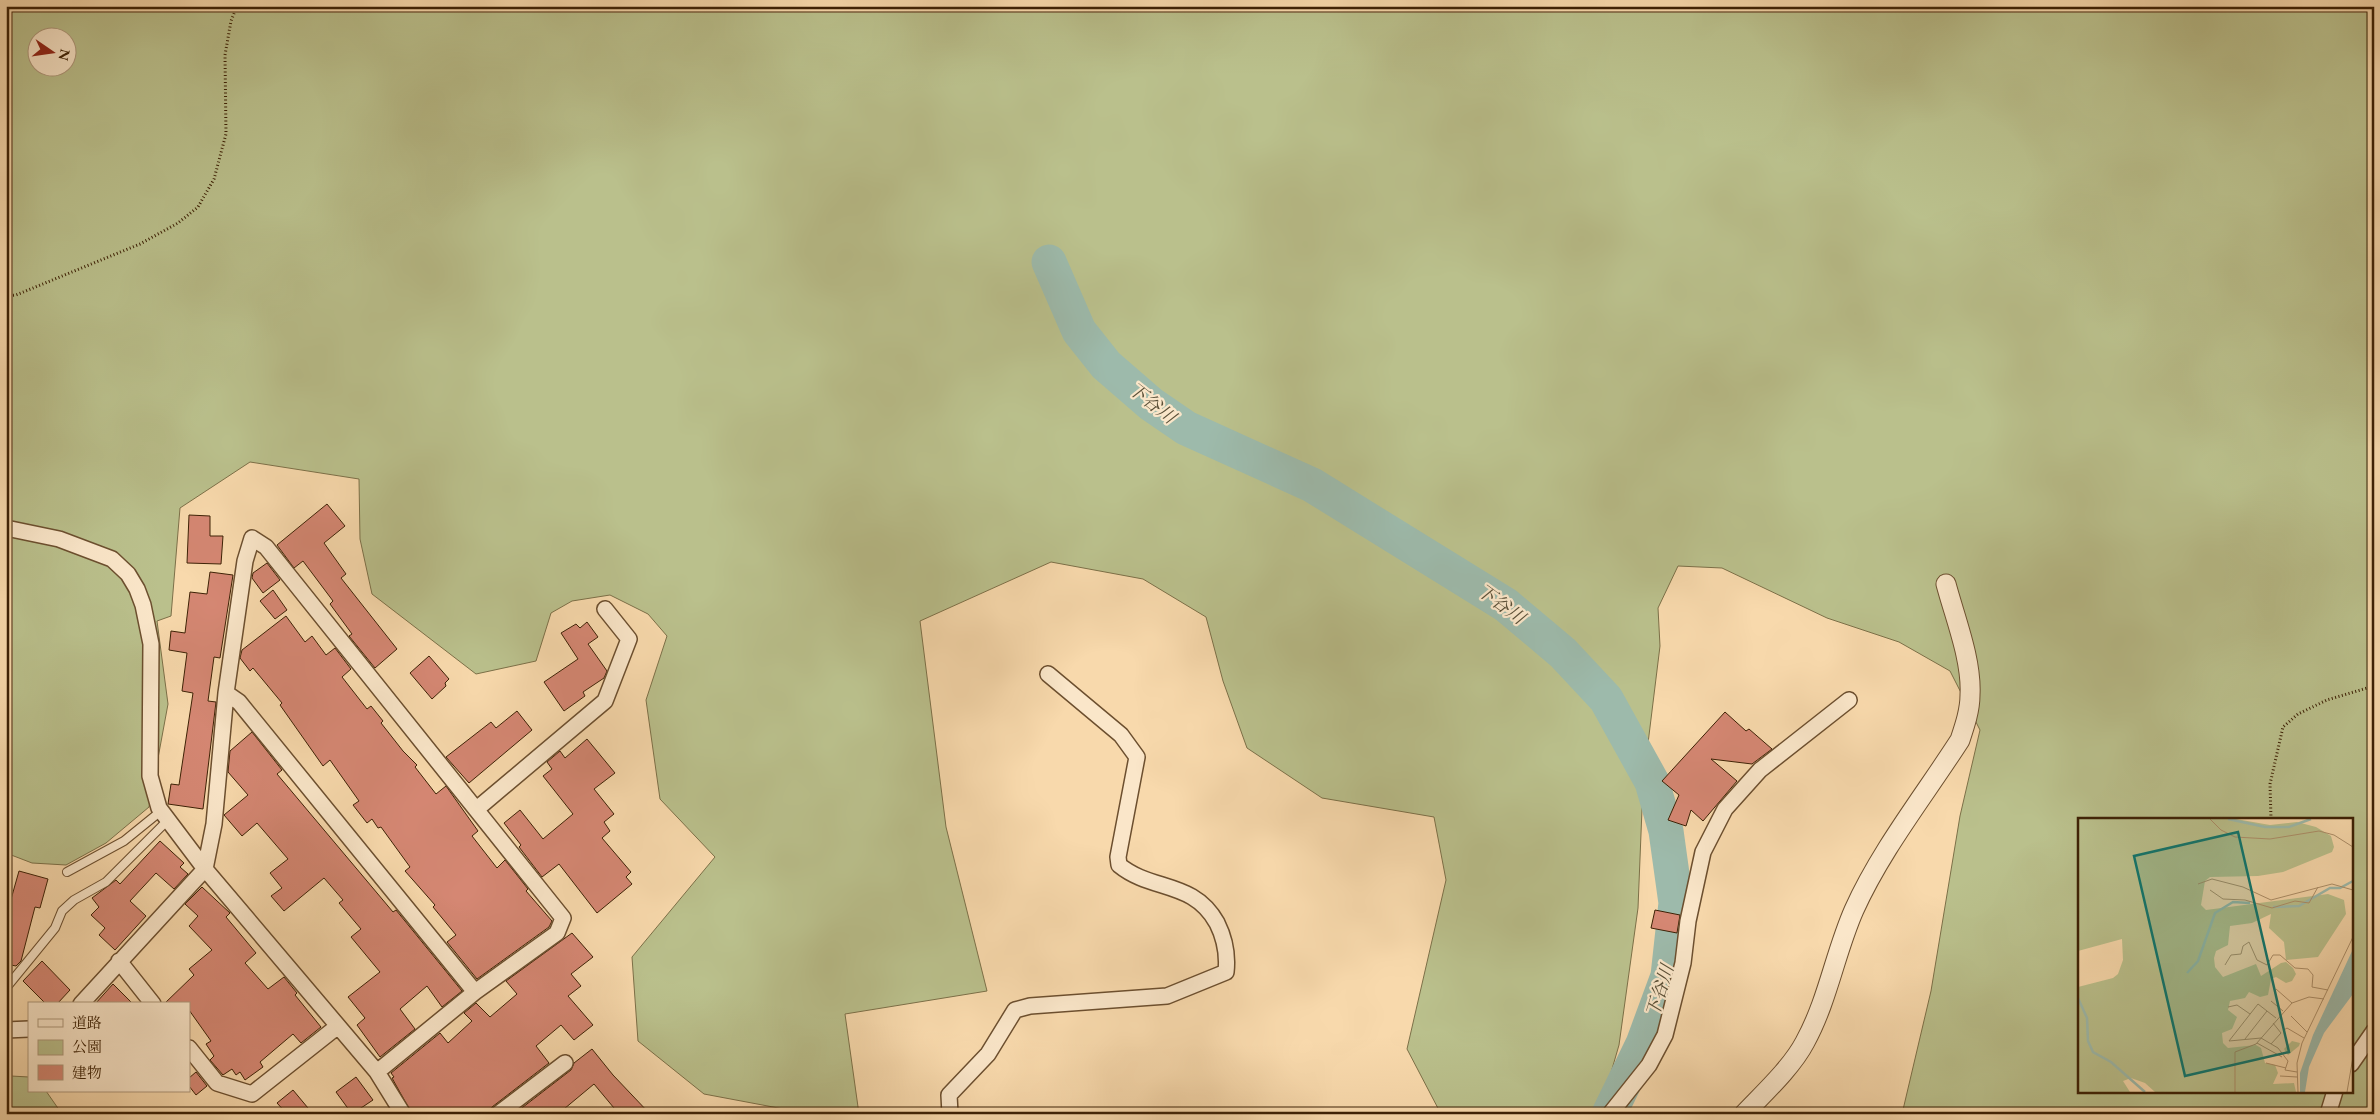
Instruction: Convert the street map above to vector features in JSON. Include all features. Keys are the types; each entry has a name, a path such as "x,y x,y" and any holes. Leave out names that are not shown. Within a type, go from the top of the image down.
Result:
{"street":[{"path":"6,528 59,539 112,559 128,574 138,589 150,644 150,776 164,816 205,869 377,1072 403,1114"},
{"path":"83,1002 205,869 214,824 226,694 245,561 252,538 266,547 478,808 563,918 557,933 475,992 377,1072"},
{"path":"1744,1114 1773,1084 1805,1043 1828,991 1854,911 1874,871 1960,740 1967,719 1970,694 1968,668 1946,584"},
{"path":"478,808 605,701 629,639 605,609"},
{"path":"950,1114 949,1095 988,1054 1015,1010 1030,1006 1167,996 1226,972 1228,958 1223,936 1202,902 1187,894 1128,872 1119,866 1118,857 1136,757 1121,735 1048,674"},
{"path":"226,694 239,702 475,992"},
{"path":"1610,1114 1649,1065 1665,1035 1684,963 1688,921 1704,852 1725,809 1760,770 1849,700"},
{"path":"119,961 152,1002"},
{"path":"190,1049 217,1083 252,1094 338,1026"},
{"path":"6,1030 28,1029"},
{"path":"2352,1063 2374,1030"},
{"path":"498,1114 565,1064"},
{"path":"2328,1114 2335,1092"}],"lane":[{"path":"67,872 124,841 164,816"},
{"path":"6,988 55,928 62,911 74,900 106,882 164,816"}],"path":[{"path":"6,296 16,295 140,244 178,223 198,207 214,179 226,134 225,55 231,21 237,6"},
{"path":"2271,818 2270,784 2283,727 2298,714 2327,700 2374,686"}],"green space":[{"path":"6,6 2374,6 2374,1114 1902,1114 1931,991 1960,816 1980,730 1950,671 1899,642 1827,618 1722,568 1678,566 1658,608 1660,646 1643,784 1638,908 1619,1045 1599,1114 1441,1114 1407,1049 1446,880 1434,817 1322,798 1247,748 1223,681 1206,617 1143,579 1051,562 920,621 946,827 987,991 845,1014 859,1114 790,1114 789,1110 704,1094 638,1041 632,957 715,857 660,799 646,700 667,636 648,614 610,595 572,601 551,613 536,661 476,674 372,594 360,539 359,479 250,462 180,508 171,616 157,621 168,704 149,807 106,843 66,865 32,863 6,853"},
{"path":"11,1076 28,1077 28,1092 47,1092 62,1114 6,1114 6,1078"}],"building":[{"path":"327,504 345,526 324,543 346,574 341,578 397,649 375,668 349,636 352,634 330,604 333,601 303,561 294,568 277,545"},
{"path":"189,515 210,516 210,536 223,536 221,564 187,563"},
{"path":"267,563 280,580 263,593 252,578 253,573"},
{"path":"210,572 233,575 220,658 214,657 208,701 216,702 203,809 168,804 171,784 179,785 193,693 182,691 187,653 169,650 171,631 185,633 190,592 207,594"},
{"path":"273,590 287,610 275,619 260,601"},
{"path":"286,616 305,642 312,636 326,655 335,648 351,669 342,677 367,709 371,706 383,721 381,723 403,751 417,765 415,767 436,794 446,786 478,831 472,836 497,868 505,860 528,889 526,891 552,921 549,927 477,979 447,942 456,935 433,907 435,905 405,871 410,867 381,827 378,828 372,819 367,823 353,805 359,801 330,760 323,766 280,705 282,703 253,668 250,671 240,658 242,650"},
{"path":"587,622 598,637 588,644 607,671 604,678 583,692 585,696 564,711 544,682 578,659 561,633 576,624 580,628"},
{"path":"429,656 449,679 445,683 446,686 432,699 410,673"},
{"path":"517,711 532,730 469,783 446,757 491,722 496,728"},
{"path":"1725,712 1746,731 1749,729 1772,749 1752,764 1711,759 1737,781 1703,821 1691,810 1686,826 1668,820 1679,795 1662,781"},
{"path":"252,732 282,770 277,774 393,912 396,910 462,991 442,1007 427,986 400,1009 415,1029 380,1057 357,1025 365,1018 348,997 380,972 351,937 361,929 339,903 343,900 324,878 284,911 271,896 282,888 270,873 288,859 257,823 242,836 224,815 248,795 228,772 230,751"},
{"path":"587,739 615,773 594,789 614,814 604,822 610,831 602,838 631,872 626,877 632,884 597,913 559,864 542,877 519,847 521,845 504,823 520,810 543,839 573,814 543,776 552,769 547,762 560,751 565,758"},
{"path":"160,841 184,863 180,867 188,874 174,889 156,873 130,901 146,916 115,950 99,935 105,928 91,915 99,907 92,898 116,880 120,884"},
{"path":"19,871 48,879 40,908 35,907 21,961 16,966 6,964 6,917"},
{"path":"202,887 230,913 226,917 256,953 245,963 268,989 284,977 297,993 295,995 321,1027 301,1043 293,1034 260,1062 263,1067 245,1080 240,1072 236,1075 232,1069 223,1075 210,1060 214,1056 206,1044 211,1041 190,1011 190,1002 166,1002 194,975 189,969 212,950 189,926 198,916 185,904"},
{"path":"1655,910 1680,915 1677,933 1651,928"},
{"path":"572,933 593,957 571,974 581,986 568,996 593,1025 574,1040 561,1025 536,1046 549,1063 492,1107 489,1114 412,1114 391,1073 440,1033 448,1043 472,1021 464,1013 476,1003 490,1017 517,994 506,981"},
{"path":"42,961 70,990 59,1002 44,1002 23,981"},
{"path":"113,984 131,1002 97,1002"},
{"path":"592,1049 613,1075 650,1114 619,1114 594,1084 558,1114 514,1114 571,1070 574,1063"},
{"path":"196,1072 207,1086 196,1095 190,1087 190,1077"},
{"path":"356,1077 373,1100 352,1114 336,1092"},
{"path":"293,1090 313,1114 287,1114 277,1103"}],"waterway":[{"name":"下谷川","path":"1049,262 1079,331 1106,365 1151,404 1186,428 1312,485 1506,605 1563,653 1606,699 1652,782 1666,831 1676,903 1668,976 1643,1044 1609,1114"}]}
